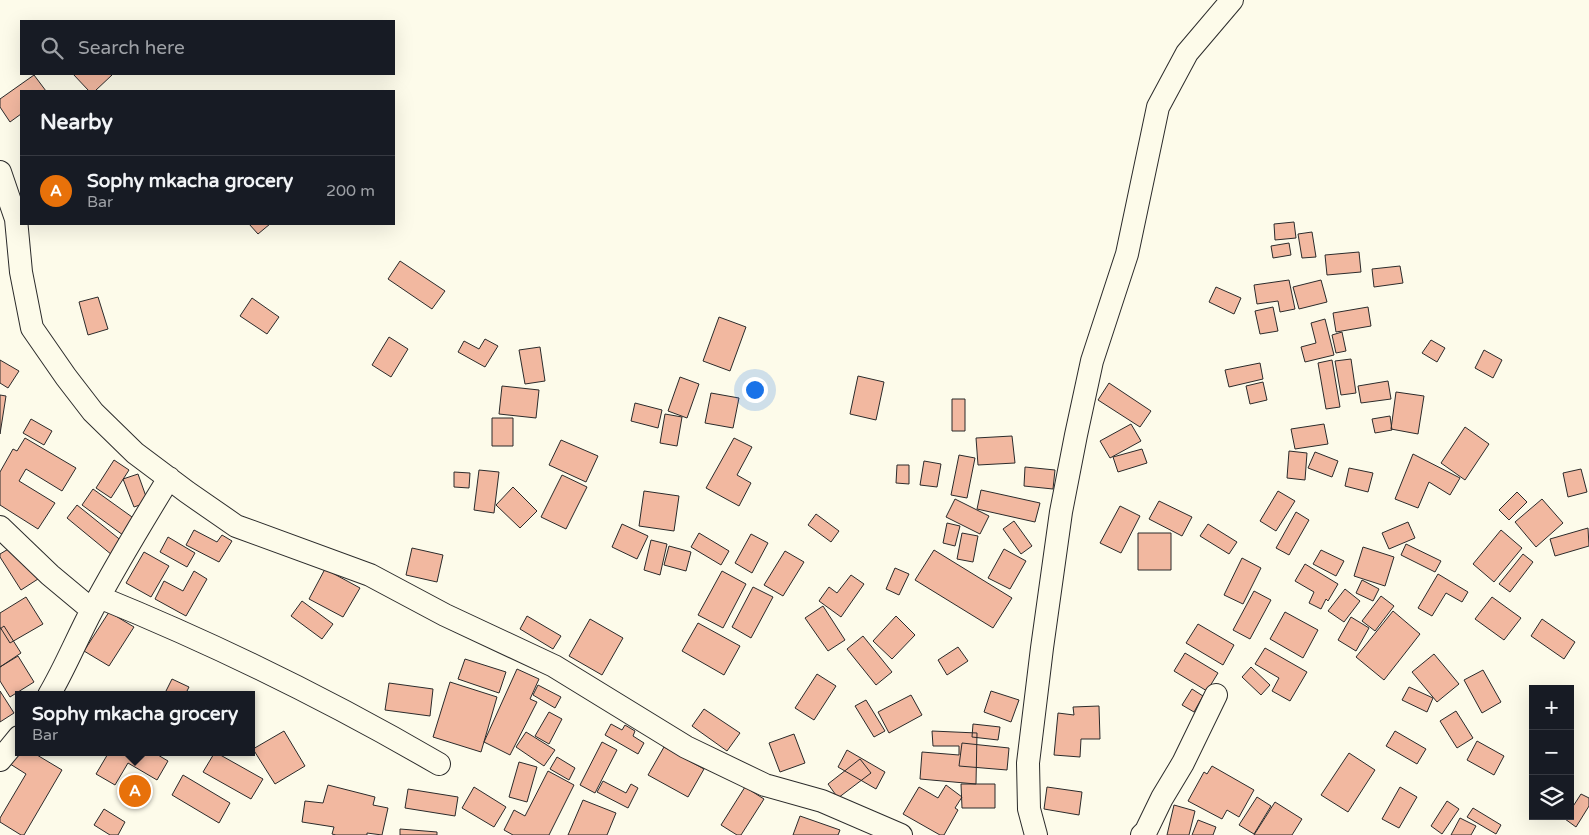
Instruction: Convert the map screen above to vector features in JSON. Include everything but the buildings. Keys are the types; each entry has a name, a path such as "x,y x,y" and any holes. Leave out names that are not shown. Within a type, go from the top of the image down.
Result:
{"street":[{"path":"1036,835 1029,809 1028,763 1061,512 1092,360 1127,254 1158,107 1186,53 1232,0"},
{"path":"0,172 16,219 21,272 32,328 93,412 135,453 236,526 370,575 445,615 554,666 686,747 765,785 822,801 901,835"},
{"path":"50,691 134,534 169,478"},
{"path":"0,527 50,575 96,604 176,628 368,723 439,764"},
{"path":"1142,835 1183,763 1216,695"},
{"path":"0,760 15,742"}],"place":[{"name":"Sophy mkacha grocery","path":"135,791"}]}
